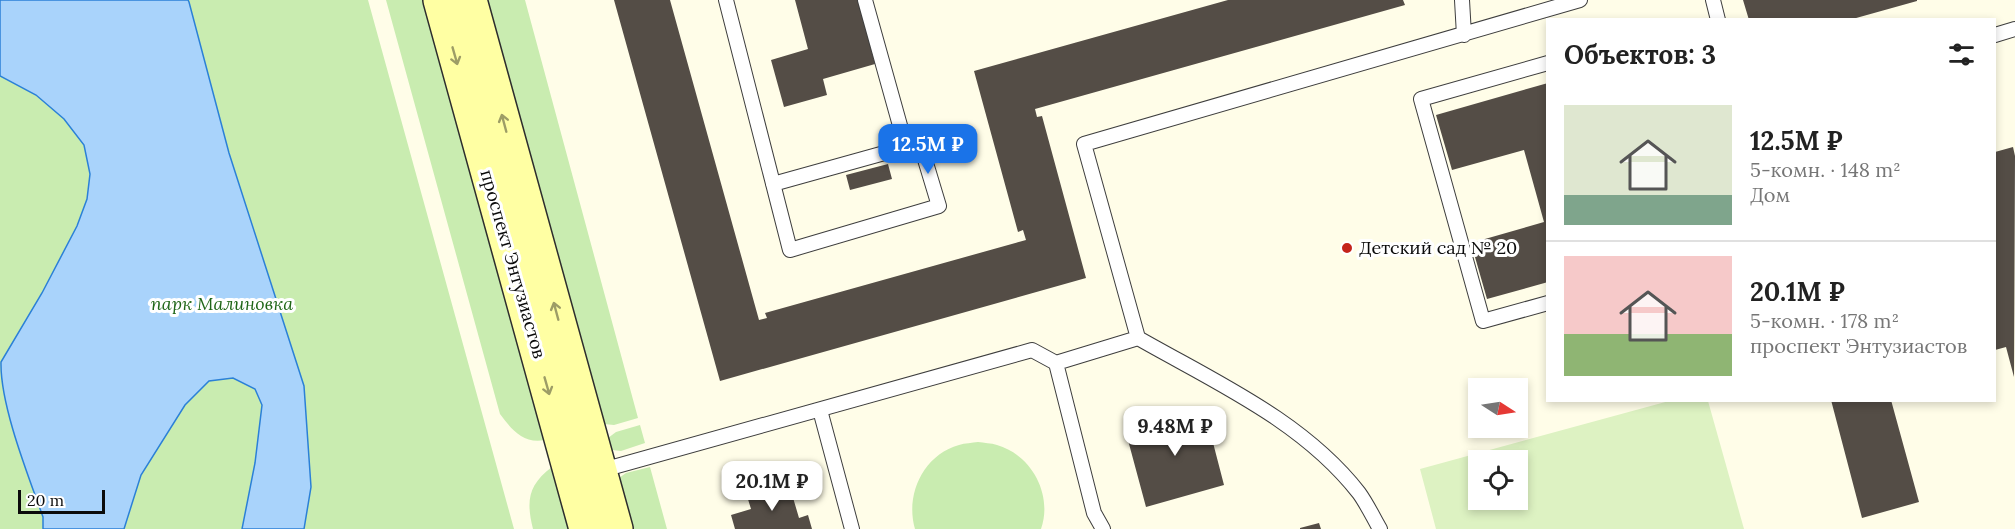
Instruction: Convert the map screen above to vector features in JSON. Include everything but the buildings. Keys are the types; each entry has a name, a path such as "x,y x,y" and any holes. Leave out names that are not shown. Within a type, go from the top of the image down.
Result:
{"street":[{"name":"проспект Энтузиастов","path":"440,0 586,474 616,529"},
{"name":"проспект Энтузиастов","path":"470,0 586,474 586,529"}],"lane":[{"path":"726,0 772,184 790,250 939,206 920,143 772,184"},
{"path":"865,0 906,147"},
{"path":"1462,0 1464,35"},
{"path":"1380,529 1360,494 1331,461 1273,415 1138,338 1084,144 1580,0"},
{"path":"1713,0 1718,18"},
{"path":"1996,35 2015,29"},
{"path":"1546,64 1421,99 1483,321 1546,304"},
{"path":"586,474 1032,350 1056,363 1138,338"},
{"path":"1056,363 1094,513 1103,529"},
{"path":"820,410 852,529"}],"green space":[{"name":"парк Малиновка","path":"0,0 368,0 514,529 0,529"},
{"path":"386,0 423,0 545,440 524,438 500,414"},
{"path":"488,0 525,0 638,418 614,425 604,424"},
{"path":"1665,402 1708,402 1744,529 1436,529 1420,469 1468,456 1468,510 1528,510 1528,450 1490,450"},
{"path":"640,425 645,443 621,451 612,450 608,438 616,432"},
{"path":"978,442 995,444 1009,450 1029,467 1037,478 1044,503 1041,529 915,529 913,503 915,490 927,467 946,450 961,444"},
{"path":"552,467 569,529 533,529 530,510 531,494 538,480"},
{"path":"650,467 667,529 633,529 619,478 626,473"}],"water":[{"path":"0,0 188,0 229,153 304,386 311,487 304,529 242,529 255,463 262,405 255,389 233,378 209,381 185,405 141,475 124,529 43,529 43,517 10,419 1,362 42,293 77,226 87,199 90,174 84,145 64,119 36,95 0,76"}],"place":[{"name":"Детский сад № 20","path":"1347,248"}]}
